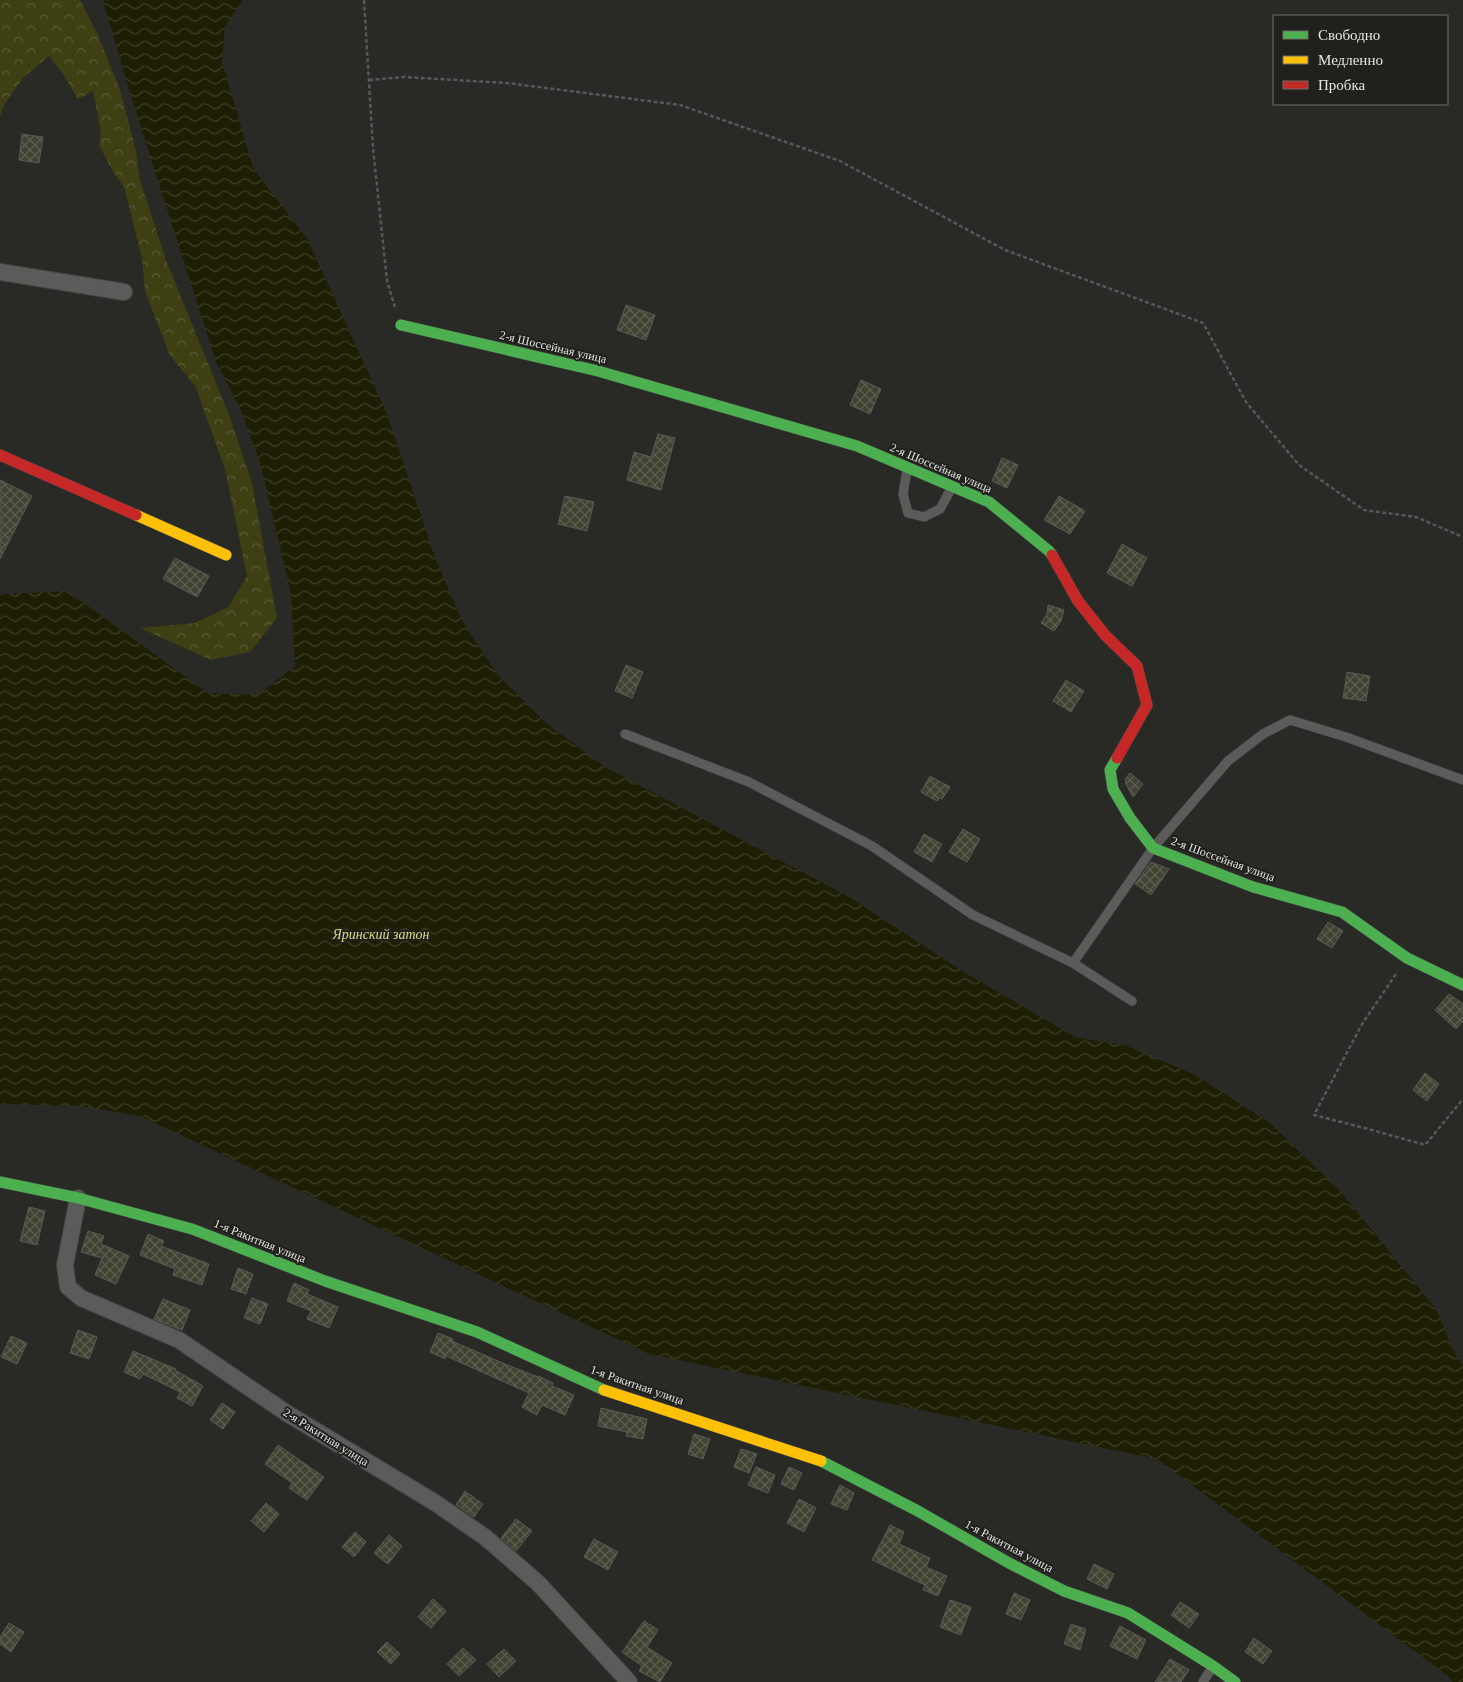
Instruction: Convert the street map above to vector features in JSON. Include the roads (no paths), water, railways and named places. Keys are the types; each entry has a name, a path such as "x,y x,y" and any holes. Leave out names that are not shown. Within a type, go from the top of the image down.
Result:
{"street":[{"path":"0,272 124,292"},
{"name":"2-я Шоссейная улица","path":"401,325 598,371 857,446 989,502 1049,551 1078,601 1105,635 1137,666 1148,705 1110,770 1113,789 1130,818 1153,848 1253,887 1342,912 1407,958 1463,985"},
{"path":"0,455 226,555"},
{"name":"1-я Ракитная улица","path":"0,1182 78,1198 192,1229 325,1281 478,1332 595,1387 827,1463 1064,1591 1128,1613 1213,1666 1235,1682"},
{"name":"2-я Ракитная улица","path":"78,1198 64,1265 68,1287 81,1298 179,1340 288,1414 434,1502 485,1537 538,1583 629,1682"}],"lane":[{"path":"908,468 903,494 908,513 924,518 940,509 953,487"},
{"path":"1073,963 1153,848 1228,761 1263,734 1290,720 1346,737 1463,780"},
{"path":"625,734 749,782 872,846 973,915 1073,963 1132,1001"},
{"path":"1203,1682 1213,1666"}],"water":[{"name":"Яринский затон","path":"103,0 243,0 225,26 222,62 253,168 308,240 387,414 435,558 462,621 498,675 546,723 605,767 849,897 967,974 1075,1037 1127,1046 1195,1075 1271,1124 1340,1191 1436,1309 1454,1352 1463,1365 1463,1682 1453,1682 1447,1675 1157,1459 649,1354 140,1116 81,1106 0,1104 0,596 4,594 67,591 208,693 258,695 295,666 291,594 260,462 240,408 216,362 130,93"}]}
